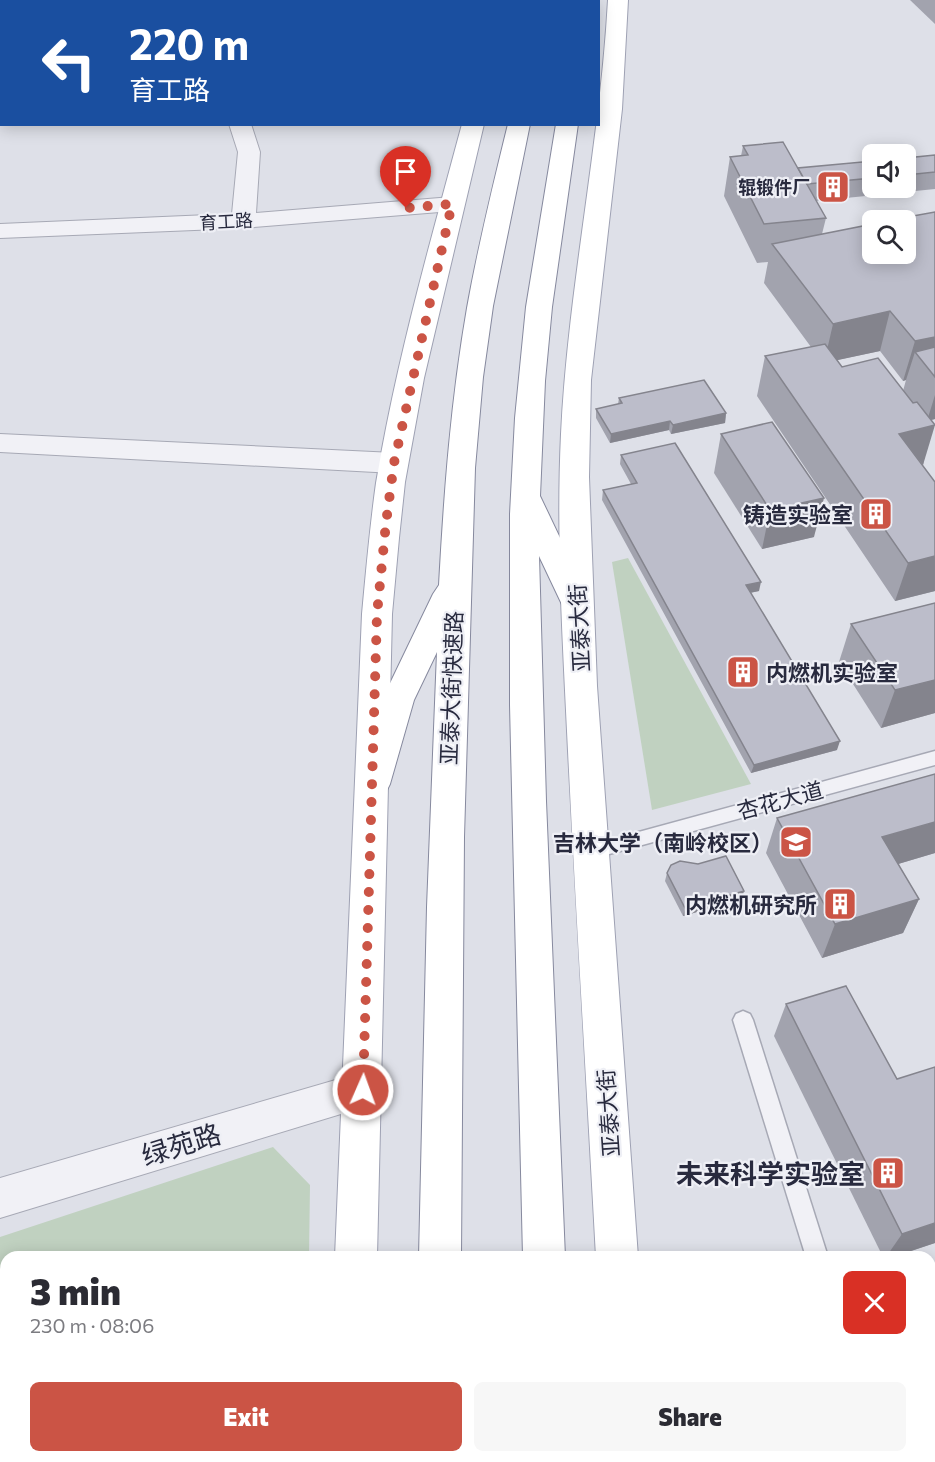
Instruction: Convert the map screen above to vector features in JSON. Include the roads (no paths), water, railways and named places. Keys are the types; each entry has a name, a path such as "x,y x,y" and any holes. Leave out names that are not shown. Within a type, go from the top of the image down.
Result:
{"main road":[{"name":"亚泰大街","path":"617,1251 577,605 575,433 580,363 610,125 617,44 618,0"},
{"path":"356,1251 377,614 394,463 452,204 472,126"},
{"name":"亚泰大街快速路","path":"440,1251 445,877 455,579 465,423 476,332 490,252 519,126"},
{"path":"543,1251 525,649 526,493 528,420 538,307 567,126"},
{"path":"526,493 577,605"},
{"path":"373,784 398,700 455,579"}],"street":[{"path":"241,126 249,152 243,221"},
{"name":"育工路","path":"0,231 243,221 452,204"},
{"path":"0,443 394,463"},
{"name":"绿苑路","path":"0,1198 363,1090"}],"lane":[{"name":"杏花大道","path":"591,852 935,758"},
{"path":"743,1020 815,1251"}],"place":[{"name":"辊锻件厂","path":"833,187"},
{"name":"铸造实验室","path":"876,514"},
{"name":"内燃机实验室","path":"743,672"},
{"name":"吉林大学（南岭校区）","path":"796,842"},
{"name":"内燃机研究所","path":"840,904"},
{"name":"未来科学实验室","path":"888,1173"}]}
